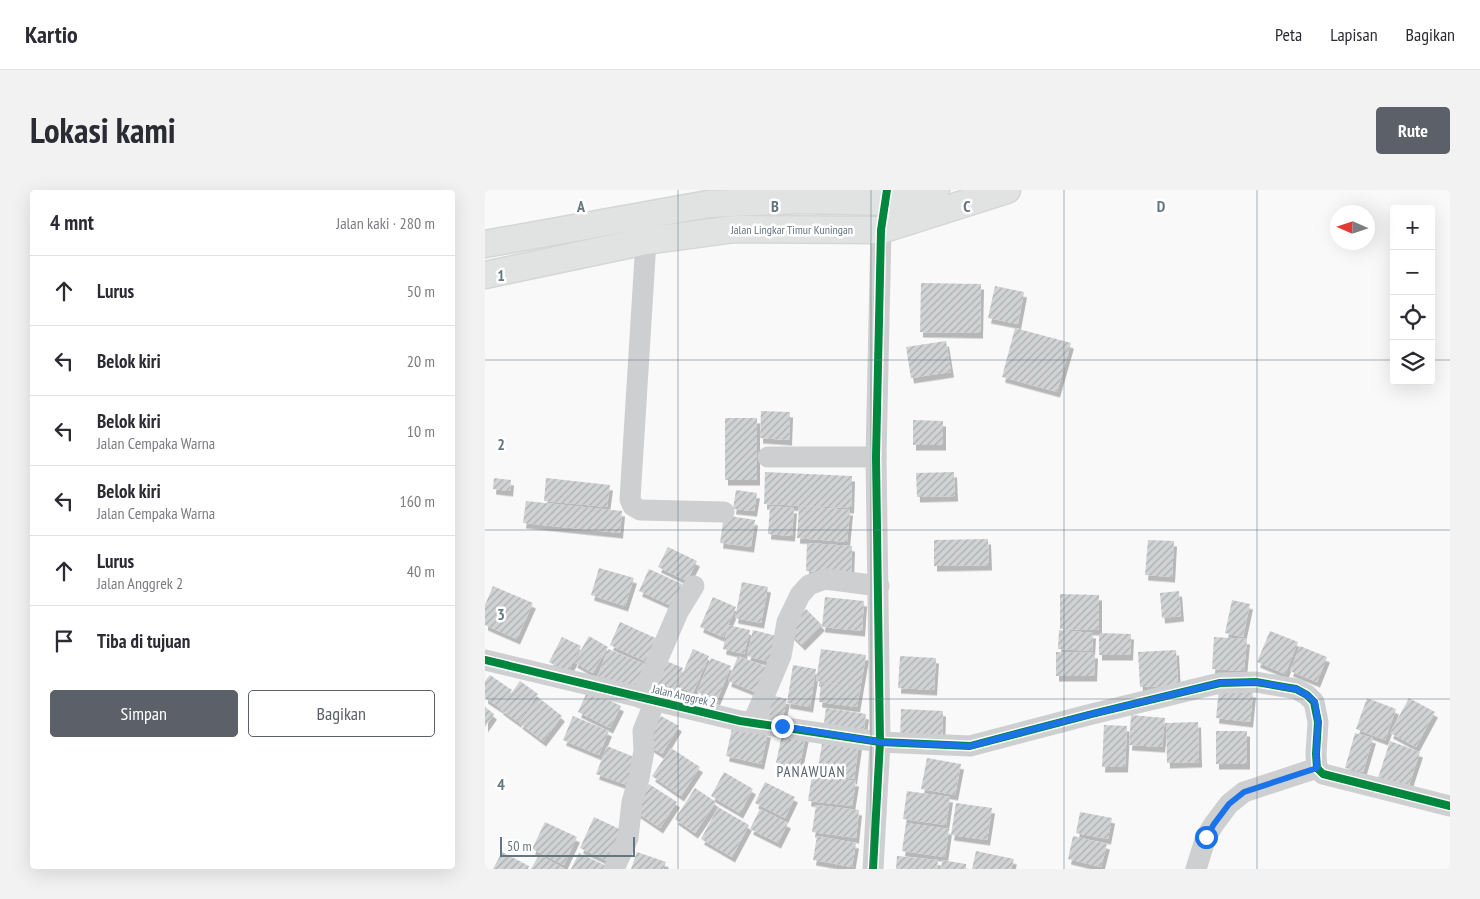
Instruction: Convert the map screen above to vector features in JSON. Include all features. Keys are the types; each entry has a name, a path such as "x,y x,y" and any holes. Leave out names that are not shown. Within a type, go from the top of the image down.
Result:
{"main road":[{"path":"485,244 708,204 886,196 937,190"},
{"name":"Jalan Lingkar Timur Kuningan","path":"485,275 646,241 735,229 881,230 1007,190"}],"street":[{"path":"873,869 880,742 876,457 881,230 886,196"},
{"path":"646,241 630,499 633,506 640,510 724,512"},
{"path":"768,457 876,457"},
{"path":"753,722 781,656 787,622 800,596 809,585 825,579 879,586"},
{"path":"614,869 628,838 632,802 644,751 643,731 648,699 678,612 694,586"},
{"name":"Jalan Anggrek 2","path":"487,663 740,721 880,742 970,746 1220,683 1256,682 1296,689 1315,702 1318,722 1317,768"},
{"path":"1196,869 1206,837 1229,804 1244,792 1317,768 1323,774 1450,806"}],"building":[{"path":"921,283 981,284 980,333 920,332"},
{"path":"995,286 1024,292 1018,324 988,318"},
{"path":"1015,328 1071,343 1057,392 1002,377"},
{"path":"946,341 951,372 911,378 906,347"},
{"path":"761,411 790,412 789,440 760,438"},
{"path":"725,418 757,418 757,480 725,480"},
{"path":"913,420 943,421 943,445 913,445"},
{"path":"765,472 852,476 851,508 764,504"},
{"path":"954,472 955,496 917,497 916,473"},
{"path":"494,478 511,480 510,491 493,489"},
{"path":"546,478 610,485 607,507 544,501"},
{"path":"736,490 757,493 754,511 733,509"},
{"path":"526,501 622,511 620,533 523,523"},
{"path":"770,506 794,508 792,536 768,534"},
{"path":"799,506 850,510 847,542 797,538"},
{"path":"724,515 755,520 751,547 720,543"},
{"path":"988,539 989,565 934,566 934,540"},
{"path":"1148,540 1174,541 1172,577 1145,575"},
{"path":"807,543 852,546 851,574 806,571"},
{"path":"668,547 697,561 687,581 658,567"},
{"path":"599,568 634,578 625,606 591,595"},
{"path":"649,569 682,584 672,606 639,591"},
{"path":"742,582 768,587 761,623 735,618"},
{"path":"493,586 533,603 517,639 485,625 485,605"},
{"path":"1179,591 1181,616 1162,618 1160,593"},
{"path":"1060,594 1099,595 1099,630 1060,629"},
{"path":"713,597 736,607 723,637 700,627"},
{"path":"825,597 864,601 862,631 822,627"},
{"path":"1232,600 1250,604 1243,637 1225,633"},
{"path":"806,609 822,625 802,645 786,629"},
{"path":"620,622 660,640 649,663 610,645"},
{"path":"728,625 750,630 744,654 723,649"},
{"path":"753,630 781,637 774,663 747,656"},
{"path":"1059,630 1093,633 1092,651 1058,649"},
{"path":"1270,631 1298,642 1285,674 1257,662"},
{"path":"1099,633 1131,634 1130,655 1099,655"},
{"path":"589,636 608,647 593,673 574,662"},
{"path":"562,637 581,646 568,672 549,662"},
{"path":"1214,637 1247,639 1244,671 1212,669"},
{"path":"1300,646 1327,657 1317,682 1290,671"},
{"path":"608,649 649,666 637,695 597,678"},
{"path":"693,649 709,656 693,693 677,686"},
{"path":"821,649 866,655 857,707 819,702 821,683 843,685 816,681"},
{"path":"1176,650 1178,686 1140,687 1138,652"},
{"path":"1056,652 1095,653 1094,676 1056,676"},
{"path":"738,656 770,668 760,694 728,681"},
{"path":"900,656 936,658 934,690 898,688"},
{"path":"659,658 683,668 671,697 647,687"},
{"path":"711,658 731,666 717,700 697,692"},
{"path":"793,665 816,669 810,707 787,703"},
{"path":"490,675 512,690 500,708 485,698 485,681"},
{"path":"520,681 538,694 518,722 500,709"},
{"path":"1219,689 1253,692 1250,722 1216,718"},
{"path":"588,690 621,706 610,728 578,712"},
{"path":"767,694 787,699 782,721 762,717"},
{"path":"539,698 562,716 543,741 519,723"},
{"path":"1367,698 1396,709 1385,740 1356,729"},
{"path":"1409,698 1435,712 1416,747 1390,733"},
{"path":"485,707 494,714 485,727"},
{"path":"826,708 866,714 863,736 823,730"},
{"path":"901,709 943,711 942,741 900,740"},
{"path":"1131,715 1165,718 1162,747 1129,745"},
{"path":"573,716 609,731 599,755 563,740"},
{"path":"661,716 679,726 662,754 645,743"},
{"path":"1198,722 1199,762 1167,763 1166,723"},
{"path":"733,724 768,732 761,764 726,756"},
{"path":"1104,725 1127,726 1125,767 1102,767"},
{"path":"783,729 806,735 799,768 776,763"},
{"path":"1216,731 1247,731 1247,764 1216,764"},
{"path":"1355,733 1373,738 1363,772 1345,768"},
{"path":"823,738 859,744 854,779 817,773"},
{"path":"1390,741 1420,752 1408,788 1378,778"},
{"path":"607,746 639,759 630,786 596,774"},
{"path":"671,748 700,767 681,796 652,776"},
{"path":"927,758 961,764 955,795 921,789"},
{"path":"724,772 753,789 740,813 711,796"},
{"path":"812,775 856,781 852,806 808,801"},
{"path":"765,782 795,797 785,818 755,803"},
{"path":"649,784 677,802 660,828 632,809"},
{"path":"695,788 716,802 695,833 675,819"},
{"path":"907,791 950,797 946,825 903,819"},
{"path":"956,803 992,808 987,840 951,835"},
{"path":"816,805 859,810 856,838 812,832"},
{"path":"718,807 749,825 732,857 701,839"},
{"path":"760,809 788,823 778,843 750,829"},
{"path":"1080,812 1112,818 1108,839 1076,833"},
{"path":"594,817 626,832 612,863 580,848"},
{"path":"545,822 577,837 564,865 532,849"},
{"path":"906,823 949,829 945,857 902,851"},
{"path":"817,836 856,843 852,867 813,860"},
{"path":"1073,836 1107,844 1101,867 1068,859"},
{"path":"976,851 1014,859 1011,869 972,869"},
{"path":"502,852 529,866 528,869 493,869"},
{"path":"637,852 666,862 663,869 631,869"},
{"path":"579,853 613,869 571,869"},
{"path":"539,855 565,869 531,869"},
{"path":"897,856 938,860 937,869 896,869"},
{"path":"942,860 966,864 966,869 941,869"}],"cycle path":[{"path":"873,869 880,742 876,457 881,230 887,190"},
{"path":"485,660 740,721 880,742 970,746 1220,683 1256,682 1296,689 1307,695 1314,702 1318,722 1317,768 1323,774 1450,806"}],"district":[{"name":"PANAWUAN","path":"811,772"}],"route":[{"path":"782,726 880,742 970,746 1220,683 1256,682 1296,689 1307,695 1315,702 1318,722 1317,768 1244,792 1229,804 1206,837"}]}
